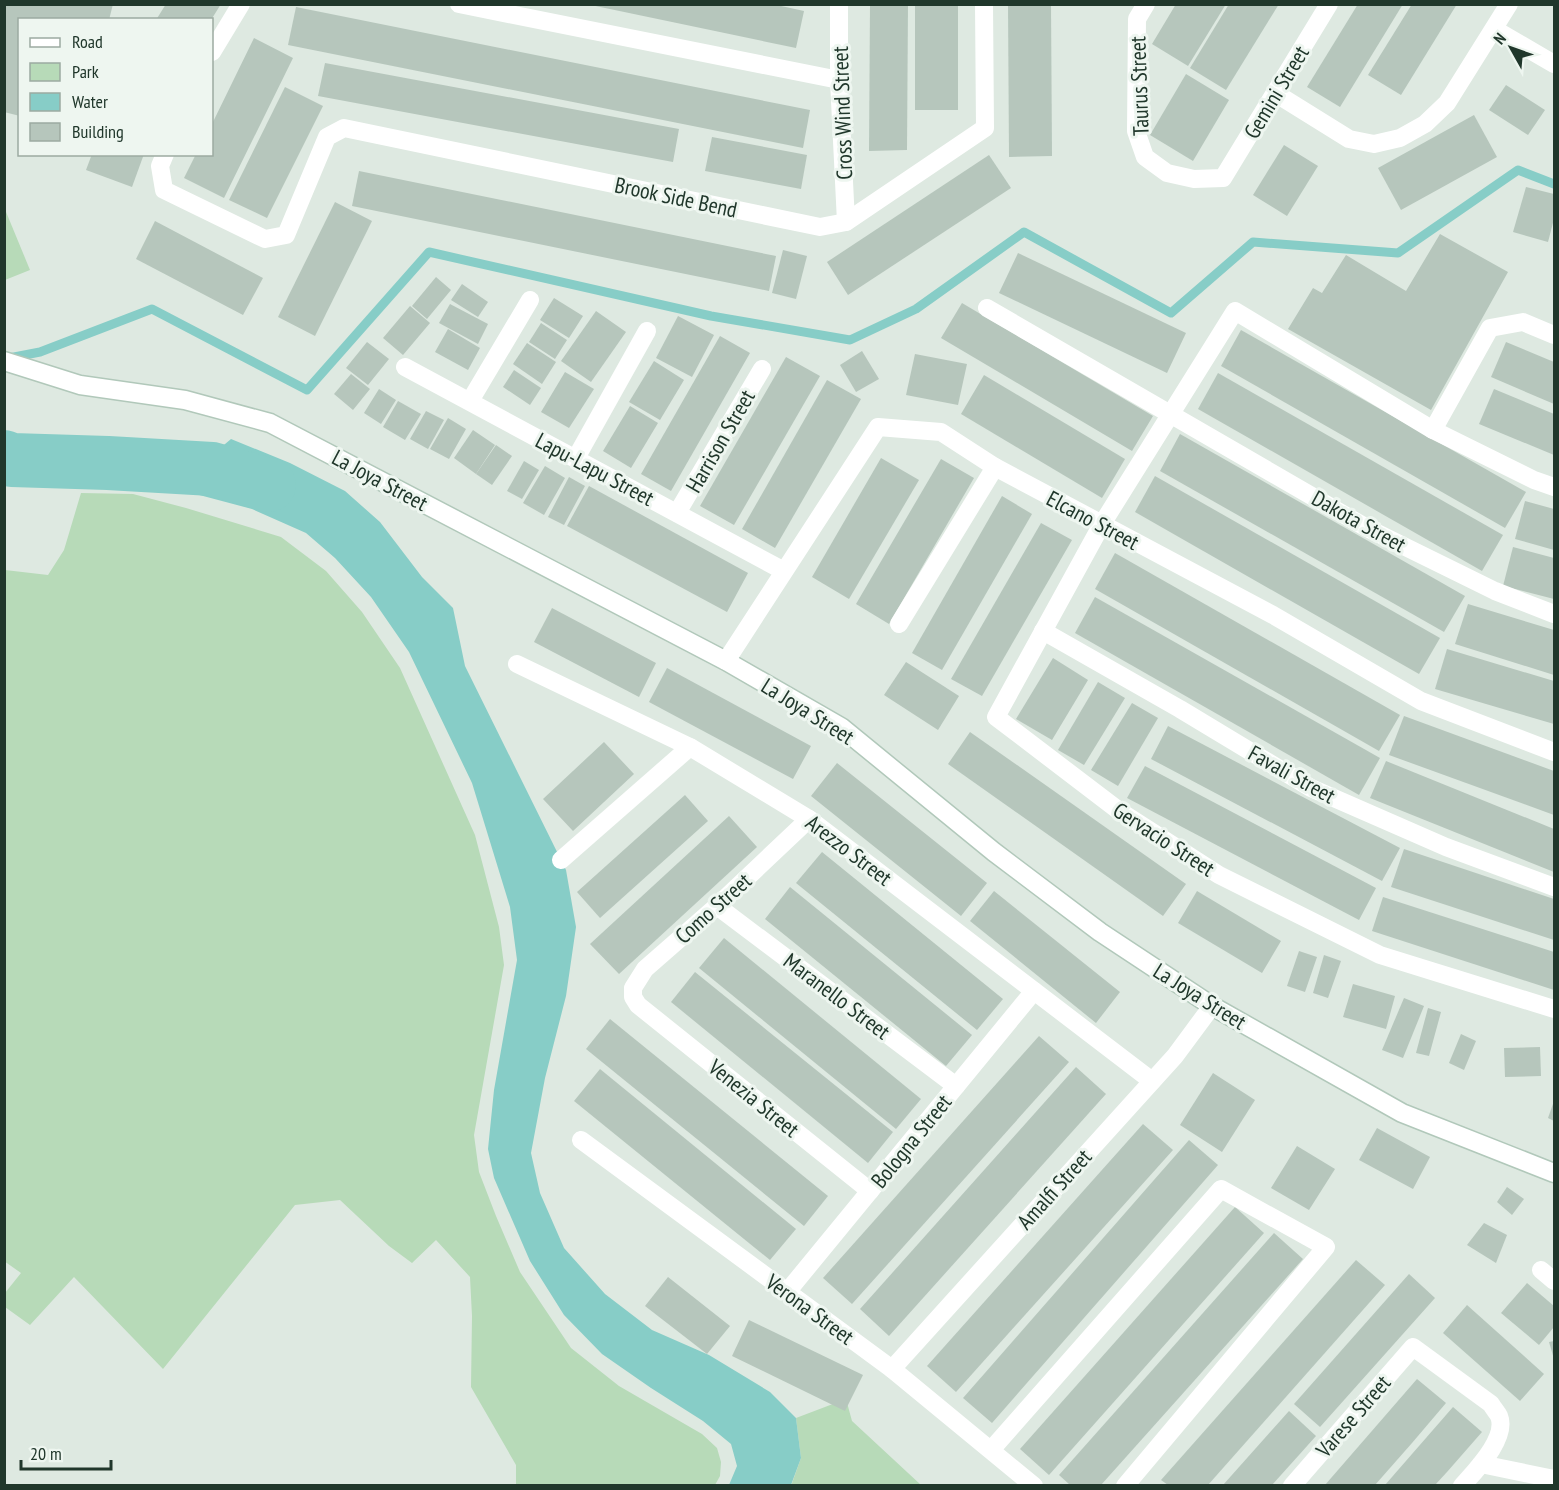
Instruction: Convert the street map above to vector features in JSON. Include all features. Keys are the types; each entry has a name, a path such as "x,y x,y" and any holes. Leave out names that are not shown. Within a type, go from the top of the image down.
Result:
{"street":[{"path":"213,50 241,4"},
{"path":"459,4 839,80"},
{"name":"Cross Wind Street","path":"839,4 839,80 846,222"},
{"name":"Brook Side Bend","path":"164,156 160,166 164,190 265,240 286,235 327,138 344,128 820,227 846,222 985,128 984,4"},
{"name":"Taurus Street","path":"1146,4 1137,19 1136,131 1145,157 1167,173 1194,179 1223,178"},
{"name":"Gemini Street","path":"1223,178 1329,4"},
{"path":"1275,93 1349,139 1374,144 1400,138 1425,124 1447,103 1509,4"},
{"path":"1494,28 1554,64"},
{"path":"470,401 530,300"},
{"name":"Dakota Street","path":"987,308 1366,528 1495,591 1554,614"},
{"name":"Gervacio Street","path":"1433,430 1235,311 1102,524 996,717 1118,810 1219,875 1380,954 1554,1009"},
{"path":"1554,335 1523,322 1490,328 1433,430 1534,480 1554,487"},
{"path":"576,458 647,331"},
{"name":"La Joya Street","path":"4,361 80,385 185,400 270,423 289,432 726,661 841,727 994,852 1091,925 1212,1006 1402,1113 1554,1173"},
{"name":"Lapu-Lapu Street","path":"405,367 784,571"},
{"name":"Harrison Street","path":"677,513 762,369"},
{"name":"Elcano Street","path":"726,661 878,427 941,432 995,467 1273,615 1421,701 1554,752"},
{"path":"899,624 995,467"},
{"name":"Favali Street","path":"1043,631 1180,709 1311,788 1446,847 1554,887"},
{"name":"Arezzo Street","path":"517,664 690,747 809,819 1152,1081"},
{"path":"561,860 690,747"},
{"name":"Como Street","path":"638,1005 633,997 633,988 645,969 717,906 809,819"},
{"name":"Maranello Street","path":"717,906 956,1086"},
{"name":"Bologna Street","path":"787,1292 1034,991"},
{"name":"Venezia Street","path":"638,1005 870,1191"},
{"name":"Amalfi Street","path":"892,1369 1152,1081 1212,1006"},
{"name":"Verona Street","path":"581,1140 892,1369 1034,1485"},
{"path":"991,1450 1221,1189 1326,1247 1125,1485"},
{"name":"Varese Street","path":"1292,1485 1413,1347 1491,1404 1499,1417 1501,1429 1494,1445 1481,1464"},
{"path":"1462,1485 1481,1464 1554,1479"}],"green space":[{"path":"4,207 30,270 5,280 4,280"},
{"path":"81,493 133,494 281,537 326,571 362,612 400,668 475,835 499,927 504,965 474,1135 479,1172 520,1272 571,1348 619,1386 702,1434 717,1448 721,1462 720,1476 715,1485 516,1485 516,1465 471,1387 470,1277 436,1240 412,1263 389,1246 340,1200 295,1205 163,1369 74,1277 30,1325 5,1307 5,1293 21,1273 4,1261 5,570 48,575 64,550"},
{"path":"846,1399 852,1421 921,1485 791,1486 801,1458 796,1418"}],"water":[{"path":"231,439 290,463 345,491 380,522 422,577 453,608 465,666 566,870 576,927 566,996 545,1078 531,1153 540,1193 564,1248 605,1294 652,1330 709,1355 770,1392 796,1418 801,1458 791,1485 729,1485 737,1466 731,1444 703,1421 602,1354 564,1315 530,1261 494,1178 488,1149 494,1090 517,960 510,907 472,783 409,652 371,597 335,558 306,533 252,509 173,488"}],"building":[{"path":"4,4 113,4 110,18 18,18 18,116 4,112"},
{"path":"166,4 221,4 212,18 157,18"},
{"path":"586,4 772,4 804,11 796,48"},
{"path":"870,4 908,4 907,150 869,151"},
{"path":"1008,4 1051,4 1052,156 1009,157"},
{"path":"1176,4 1226,4 1188,66 1152,44"},
{"path":"1229,4 1279,4 1226,90 1190,68"},
{"path":"1358,4 1403,4 1340,107 1307,87"},
{"path":"1412,4 1457,4 1401,95 1368,75"},
{"path":"915,5 958,5 958,110 915,110"},
{"path":"296,7 810,110 803,148 288,45"},
{"path":"254,38 293,58 224,198 184,178 195,156 213,156 213,122"},
{"path":"325,63 679,129 673,162 318,96"},
{"path":"1186,74 1229,100 1193,161 1150,135"},
{"path":"1506,85 1545,110 1528,135 1489,110"},
{"path":"285,87 323,106 267,218 229,200"},
{"path":"1474,115 1497,157 1401,210 1378,168"},
{"path":"712,137 807,155 801,189 705,171"},
{"path":"1284,145 1318,166 1287,216 1253,195"},
{"path":"989,155 1011,188 848,295 827,262"},
{"path":"91,156 143,156 132,187 86,170"},
{"path":"359,171 776,256 769,291 352,206"},
{"path":"1526,187 1554,194 1554,219 1548,242 1513,232"},
{"path":"335,202 372,221 315,336 278,317"},
{"path":"155,221 263,278 243,315 136,259"},
{"path":"1440,234 1508,272 1431,410 1288,329 1313,288 1322,293 1346,255 1406,291"},
{"path":"783,250 807,256 796,299 772,293"},
{"path":"1018,253 1186,333 1167,373 999,293"},
{"path":"436,277 451,290 427,319 412,306"},
{"path":"462,284 488,302 478,317 451,300"},
{"path":"554,298 583,316 569,338 540,320"},
{"path":"962,303 1153,416 1132,451 941,338"},
{"path":"450,304 488,324 478,344 439,323"},
{"path":"410,306 430,323 403,355 383,338"},
{"path":"596,311 626,332 591,382 561,361"},
{"path":"678,316 714,335 692,377 656,358"},
{"path":"541,323 567,340 555,359 529,342"},
{"path":"448,329 480,348 468,370 435,352"},
{"path":"1241,330 1526,492 1505,528 1221,366"},
{"path":"720,336 750,353 671,491 641,474"},
{"path":"367,342 389,359 368,385 346,368"},
{"path":"1506,342 1554,362 1554,404 1491,377"},
{"path":"527,343 556,362 542,384 513,364"},
{"path":"862,351 879,379 856,392 840,365"},
{"path":"915,354 967,364 958,405 906,395"},
{"path":"786,357 820,376 734,525 700,506"},
{"path":"654,361 684,380 660,420 629,402"},
{"path":"514,370 541,388 530,405 503,387"},
{"path":"565,372 594,389 569,428 541,412"},
{"path":"1218,373 1503,535 1482,571 1198,409"},
{"path":"351,374 370,389 353,410 334,394"},
{"path":"984,375 1125,459 1102,498 961,414"},
{"path":"827,380 861,399 775,548 742,529"},
{"path":"379,389 396,400 381,424 364,413"},
{"path":"1494,389 1554,414 1554,455 1479,424"},
{"path":"398,401 421,414 405,440 383,427"},
{"path":"630,406 658,423 631,468 603,451"},
{"path":"426,411 444,420 428,449 410,439"},
{"path":"448,418 466,429 449,459 430,449"},
{"path":"473,430 495,445 476,474 454,458"},
{"path":"1180,434 1465,596 1444,632 1160,471"},
{"path":"496,445 512,456 492,485 476,474"},
{"path":"881,458 919,480 849,599 812,577"},
{"path":"941,459 974,478 889,624 856,604"},
{"path":"524,461 539,470 522,499 507,491"},
{"path":"545,466 565,478 544,515 523,503"},
{"path":"1155,476 1440,638 1419,674 1135,512"},
{"path":"569,477 585,486 564,525 548,517"},
{"path":"589,486 748,573 727,612 567,526"},
{"path":"1002,496 1032,514 942,670 912,653"},
{"path":"1525,501 1554,509 1554,550 1515,539"},
{"path":"1041,523 1072,540 982,696 951,679"},
{"path":"1513,547 1554,558 1554,599 1503,586"},
{"path":"1115,553 1400,715 1379,751 1095,589"},
{"path":"1095,597 1380,758 1359,795 1075,633"},
{"path":"1468,604 1554,630 1554,675 1455,644"},
{"path":"552,608 656,663 639,697 534,642"},
{"path":"1447,649 1554,681 1554,724 1435,689"},
{"path":"1053,658 1088,680 1052,740 1016,719"},
{"path":"906,662 959,696 938,730 884,695"},
{"path":"667,668 811,746 793,779 649,702"},
{"path":"1098,682 1125,698 1084,765 1058,750"},
{"path":"1132,703 1158,718 1118,786 1091,770"},
{"path":"1404,716 1554,771 1554,815 1389,755"},
{"path":"1168,726 1400,848 1382,881 1151,759"},
{"path":"970,732 1186,884 1163,916 948,764"},
{"path":"604,742 634,774 573,831 543,799"},
{"path":"1386,761 1554,829 1554,872 1370,798"},
{"path":"837,763 987,883 961,916 811,796"},
{"path":"1145,766 1376,888 1359,920 1127,798"},
{"path":"685,795 708,821 600,918 577,892"},
{"path":"729,816 757,847 619,974 590,944"},
{"path":"1404,849 1554,899 1554,940 1391,887"},
{"path":"822,852 1003,999 977,1030 796,883"},
{"path":"790,887 972,1035 946,1066 765,919"},
{"path":"994,891 1120,992 1096,1023 970,921"},
{"path":"1197,891 1281,941 1262,973 1178,923"},
{"path":"1383,897 1554,952 1554,990 1372,931"},
{"path":"724,938 921,1099 896,1129 699,968"},
{"path":"1299,951 1317,957 1305,992 1287,986"},
{"path":"1324,955 1341,961 1328,998 1313,993"},
{"path":"695,972 893,1132 868,1163 671,1002"},
{"path":"1353,984 1395,996 1386,1029 1343,1017"},
{"path":"1404,998 1424,1006 1403,1058 1382,1050"},
{"path":"1428,1008 1441,1012 1429,1056 1416,1053"},
{"path":"610,1019 828,1196 804,1226 586,1049"},
{"path":"1461,1034 1476,1041 1464,1070 1449,1063"},
{"path":"1039,1036 1069,1062 852,1304 823,1278"},
{"path":"1540,1047 1541,1076 1505,1077 1504,1048"},
{"path":"1076,1067 1106,1094 889,1336 860,1309"},
{"path":"600,1069 796,1229 770,1260 574,1101"},
{"path":"1213,1073 1255,1100 1222,1152 1180,1125"},
{"path":"1554,1101 1554,1121 1548,1118"},
{"path":"1143,1124 1173,1150 956,1392 927,1366"},
{"path":"1377,1128 1430,1157 1413,1189 1359,1160"},
{"path":"1189,1140 1218,1165 992,1423 963,1398"},
{"path":"1297,1146 1335,1169 1309,1210 1271,1188"},
{"path":"1507,1187 1524,1199 1512,1215 1497,1202"},
{"path":"1235,1207 1264,1233 1049,1475 1020,1449"},
{"path":"1484,1223 1507,1235 1496,1263 1467,1245"},
{"path":"1274,1233 1303,1259 1101,1485 1070,1485 1059,1475"},
{"path":"1356,1260 1385,1285 1208,1485 1168,1485 1161,1480"},
{"path":"1409,1274 1435,1298 1320,1427 1294,1404"},
{"path":"668,1277 730,1326 707,1354 645,1306"},
{"path":"1527,1283 1554,1306 1554,1327 1539,1345 1501,1313"},
{"path":"1467,1305 1544,1374 1520,1401 1443,1333"},
{"path":"749,1320 863,1375 845,1411 732,1356"},
{"path":"1554,1341 1554,1359 1549,1342"},
{"path":"1417,1379 1446,1403 1412,1443 1375,1485 1325,1485"},
{"path":"1453,1407 1482,1432 1435,1485 1385,1485"},
{"path":"1289,1411 1316,1436 1272,1485 1223,1485"}],"waterway":[{"path":"9,358 40,352 152,309 307,390 429,252 711,316 850,340 916,309 1024,232 1171,313 1253,242 1398,253 1518,170 1554,184"},
{"path":"4,457 12,460 212,469 269,485"}]}
